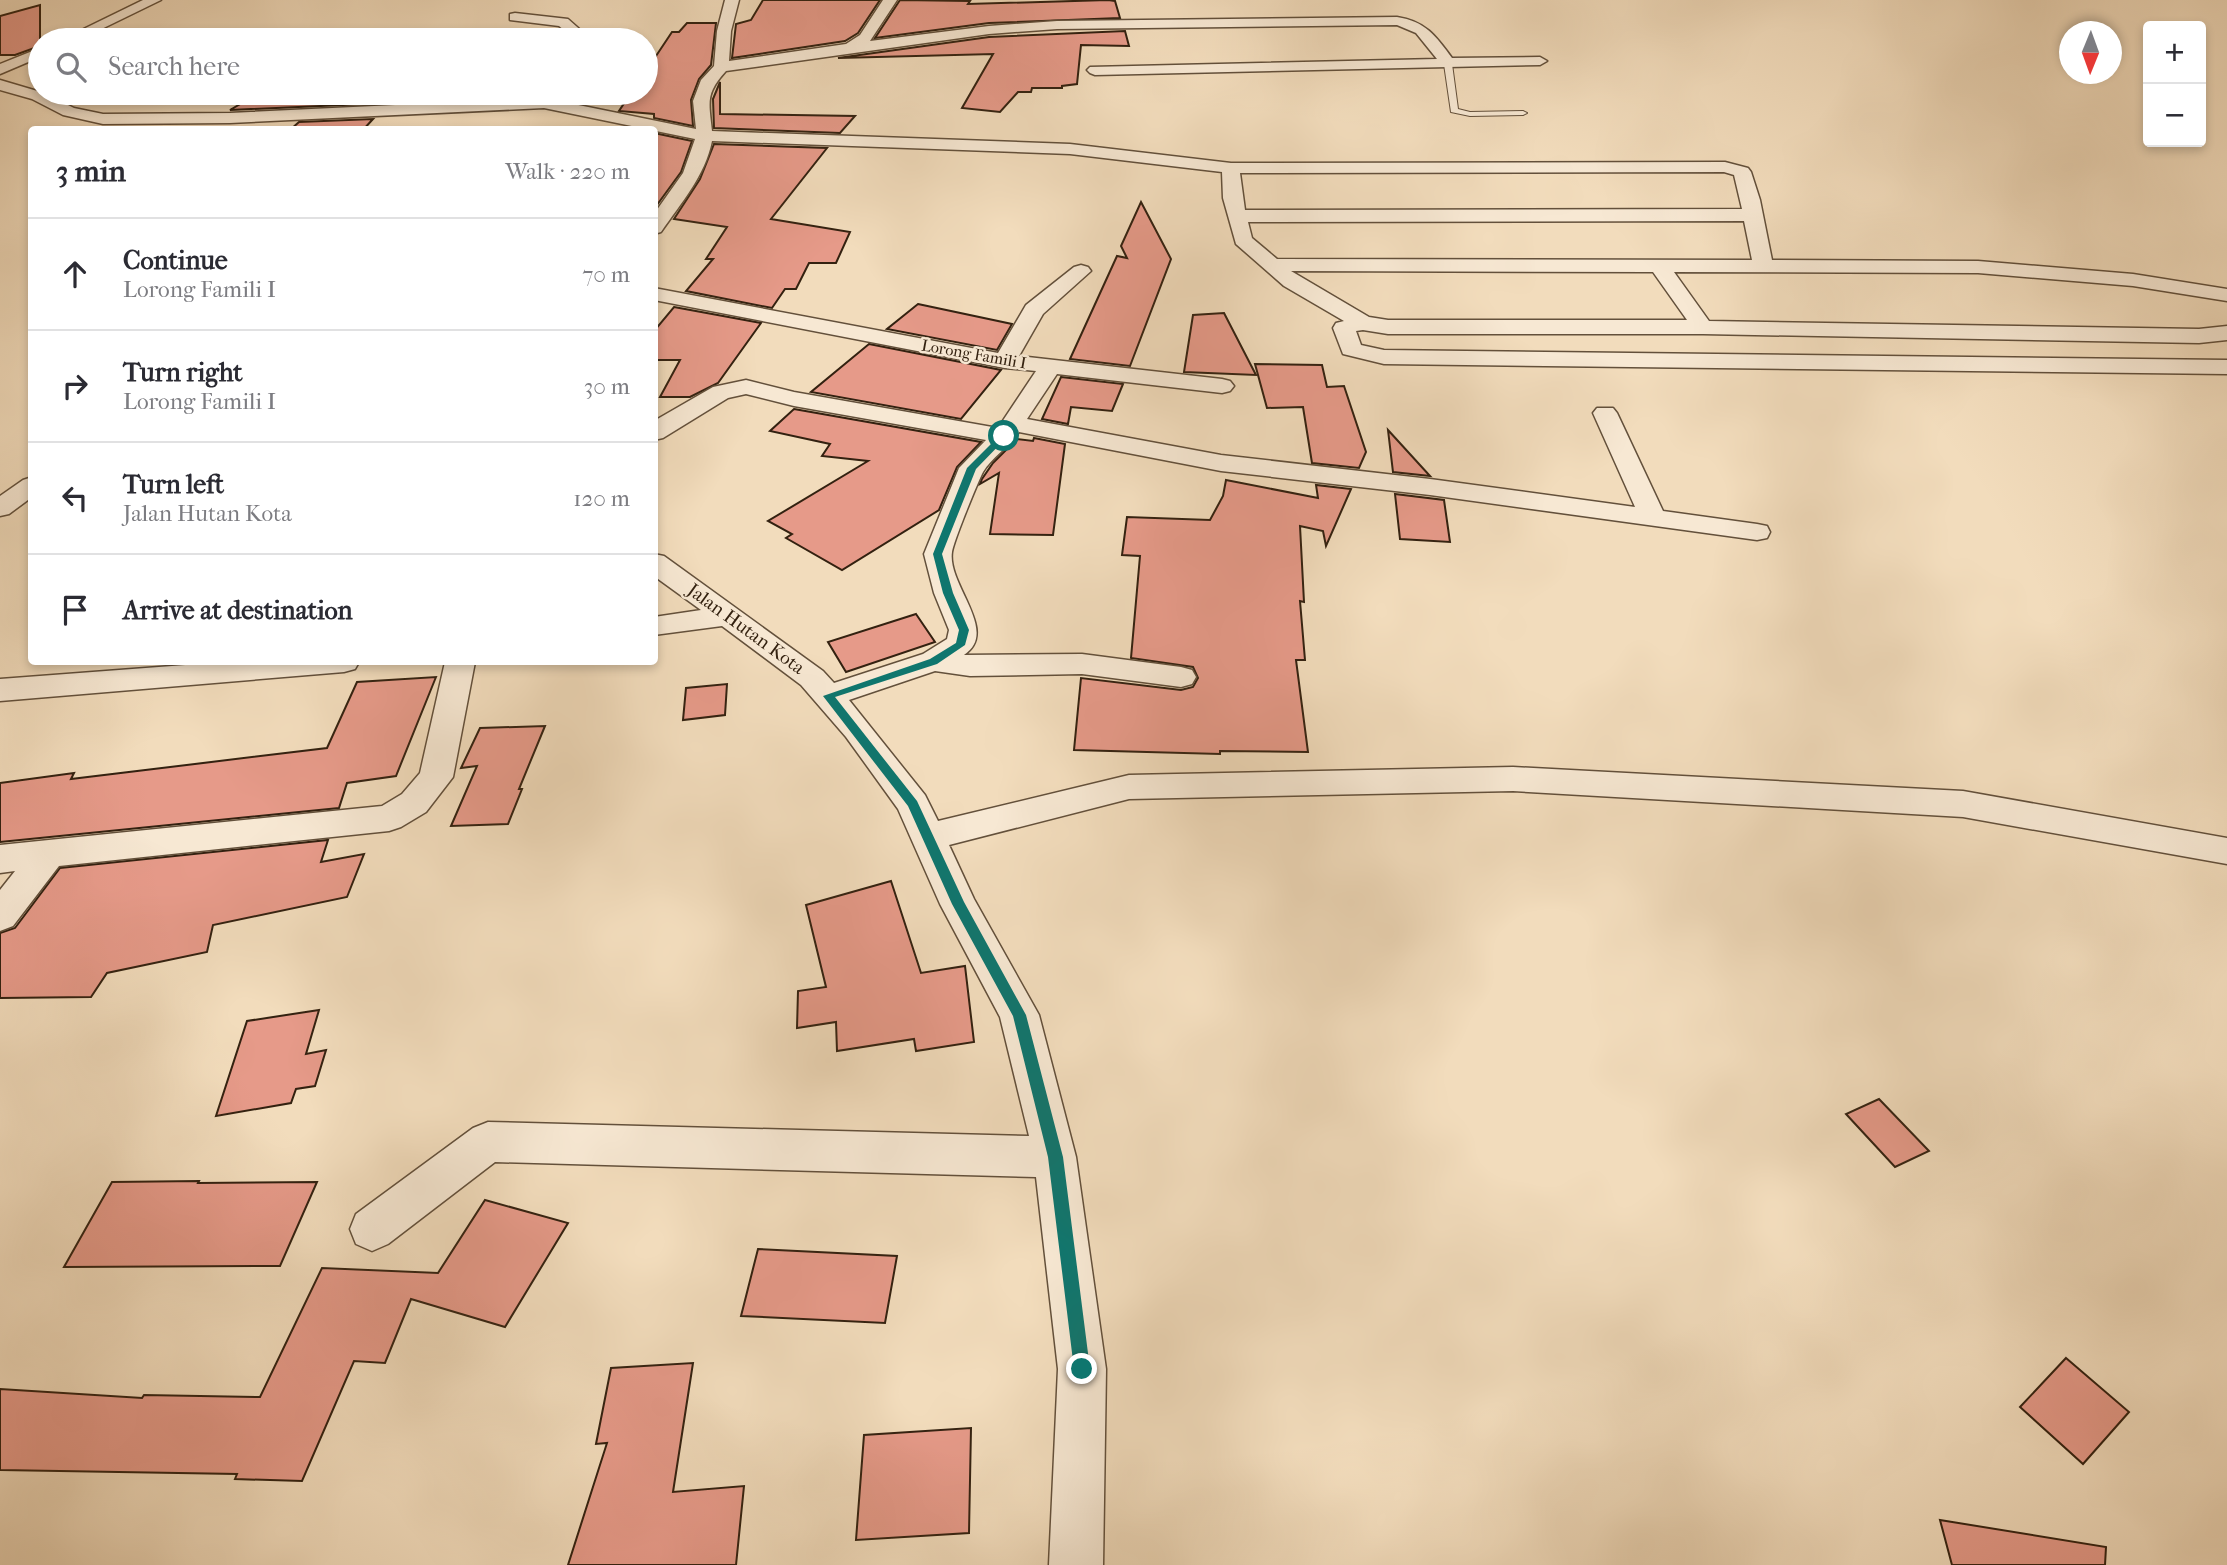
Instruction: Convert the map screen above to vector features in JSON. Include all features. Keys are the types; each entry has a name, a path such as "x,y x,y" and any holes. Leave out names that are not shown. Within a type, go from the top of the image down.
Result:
{"street":[{"path":"94,28 154,0"},
{"path":"515,17 522,0"},
{"path":"515,17 533,0"},
{"path":"658,222 695,167 702,150 704,136 698,104 699,94 720,67 724,31 732,0"},
{"path":"850,48 865,38 890,0"},
{"path":"515,17 563,22 574,28"},
{"path":"720,67 989,30 1094,31 1408,21 1423,29 1448,64"},
{"path":"0,69 28,57"},
{"path":"0,58 17,62"},
{"path":"1094,87 1095,65 1448,64 1540,61"},
{"path":"3,88 28,94"},
{"path":"55,105 69,112 103,120 294,115 492,105"},
{"path":"294,115 312,105"},
{"path":"571,105 639,126"},
{"path":"658,129 704,136 1070,149 1231,168 1725,167 1742,172 1751,200 1763,265"},
{"path":"1231,168 1232,198 1243,240 1291,282 1363,323 1388,327 1703,327 2200,335 2227,333"},
{"path":"1237,216 1752,215"},
{"path":"1272,265 1978,267 2133,280 2227,295"},
{"path":"1658,265 1703,327"},
{"path":"1005,361 1034,310 1081,271"},
{"name":"Lorong Famili I","path":"658,295 1049,368 1009,430 972,468 938,554 948,593 964,630 960,645 934,661 828,696"},
{"path":"1363,323 1344,328 1351,349 1384,357 2227,367"},
{"path":"1049,368 1222,386"},
{"path":"658,430 721,392 746,387 794,399 1221,463 1430,487 1757,532"},
{"path":"1605,413 1653,517"},
{"path":"0,508 28,488"},
{"name":"Jalan Hutan Kota","path":"658,565 803,670 828,696 913,804 958,904 1019,1015 1055,1157 1082,1369 1076,1565"},
{"path":"658,625 727,616"},
{"path":"934,661 970,666 1082,664 1181,677"},
{"path":"0,690 307,665"},
{"path":"0,859 389,818 414,803 436,777 459,665"},
{"path":"928,837 1129,787 1513,779 1963,804 2227,851"},
{"path":"0,916 48,855"},
{"path":"372,1229 488,1142 1055,1157"}],"lane":[{"path":"1448,64 1454,110 1457,112 1523,113"}],"building":[{"path":"763,0 880,0 858,33 845,41 732,58 736,24 751,20"},
{"path":"900,0 970,1 968,4 1108,0 1115,1 1120,18 989,23 875,38"},
{"path":"40,5 40,28 28,28 28,50 15,55 0,55 0,16"},
{"path":"687,23 716,23 711,65 699,79 691,100 693,126 654,118 654,114 619,111 623,105 658,105 658,53 672,32 679,32"},
{"path":"1125,31 1129,46 1081,45 1077,84 1018,92 1000,112 962,108 993,54 838,58 989,37"},
{"path":"720,82 720,114 855,116 840,133 714,128 713,99"},
{"path":"239,105 342,105 230,110"},
{"path":"373,119 367,126 294,126 299,122"},
{"path":"658,134 692,141 681,172 658,204"},
{"path":"714,144 827,148 771,219 850,232 836,263 809,263 796,289 785,289 772,308 686,291 713,259 706,259 727,227 674,219 700,179"},
{"path":"1141,202 1171,259 1130,366 1070,359 1117,256 1127,258 1121,246"},
{"path":"918,304 1012,324 997,350 887,329"},
{"path":"674,307 761,323 718,383 690,397 660,397 680,360 658,360 658,326"},
{"path":"1224,313 1256,375 1184,372 1193,315"},
{"path":"869,344 1001,370 961,419 811,392"},
{"path":"1255,364 1322,365 1327,387 1344,386 1366,452 1359,468 1312,463 1303,407 1267,408"},
{"path":"1061,377 1123,384 1112,411 1071,407 1068,424 1042,419"},
{"path":"794,409 981,442 957,467 939,510 842,570 786,538 792,534 768,521 868,461 822,456 830,444 770,431"},
{"path":"1388,430 1430,476 1393,472"},
{"path":"1034,438 1065,444 1053,535 990,534 999,473 980,484 982,479 993,463 1017,439 1033,441"},
{"path":"1226,480 1318,498 1316,485 1351,489 1326,546 1323,531 1300,526 1304,602 1300,601 1305,660 1296,660 1308,752 1220,751 1220,754 1074,750 1081,678 1181,690 1193,687 1198,678 1193,667 1131,658 1140,556 1122,555 1127,517 1210,520 1223,496"},
{"path":"1395,494 1444,500 1450,542 1400,539"},
{"path":"916,614 935,642 846,672 828,642"},
{"path":"436,677 396,776 347,783 339,808 0,842 0,783 74,773 71,779 327,748 357,682"},
{"path":"727,684 725,715 683,720 686,688"},
{"path":"545,726 508,824 451,826 477,766 461,768 480,728"},
{"path":"328,840 321,862 364,854 347,897 213,925 207,952 107,973 91,997 0,998 0,933 15,928 60,868"},
{"path":"891,881 921,973 965,966 974,1042 916,1051 914,1039 837,1051 836,1022 797,1028 798,991 826,987 806,905"},
{"path":"319,1010 306,1054 326,1050 315,1086 296,1089 291,1103 216,1116 247,1021"},
{"path":"1879,1099 1929,1151 1895,1167 1846,1114"},
{"path":"199,1181 198,1183 317,1182 280,1266 64,1267 112,1182"},
{"path":"485,1200 568,1223 505,1327 411,1299 385,1363 354,1361 302,1481 235,1479 237,1474 0,1470 0,1389 142,1398 144,1395 260,1397 322,1268 438,1273"},
{"path":"758,1249 897,1256 885,1323 741,1316"},
{"path":"2066,1358 2129,1412 2083,1464 2020,1407"},
{"path":"693,1363 673,1492 744,1486 736,1565 568,1565 607,1443 596,1444 611,1368"},
{"path":"971,1428 969,1533 856,1540 864,1435"},
{"path":"1940,1520 2106,1547 2105,1565 1952,1565"}],"route":[{"path":"1004,436 972,468 938,554 948,593 964,630 960,645 934,661 828,696 857,729 913,804 958,904 1019,1015 1055,1157 1082,1369"}]}
